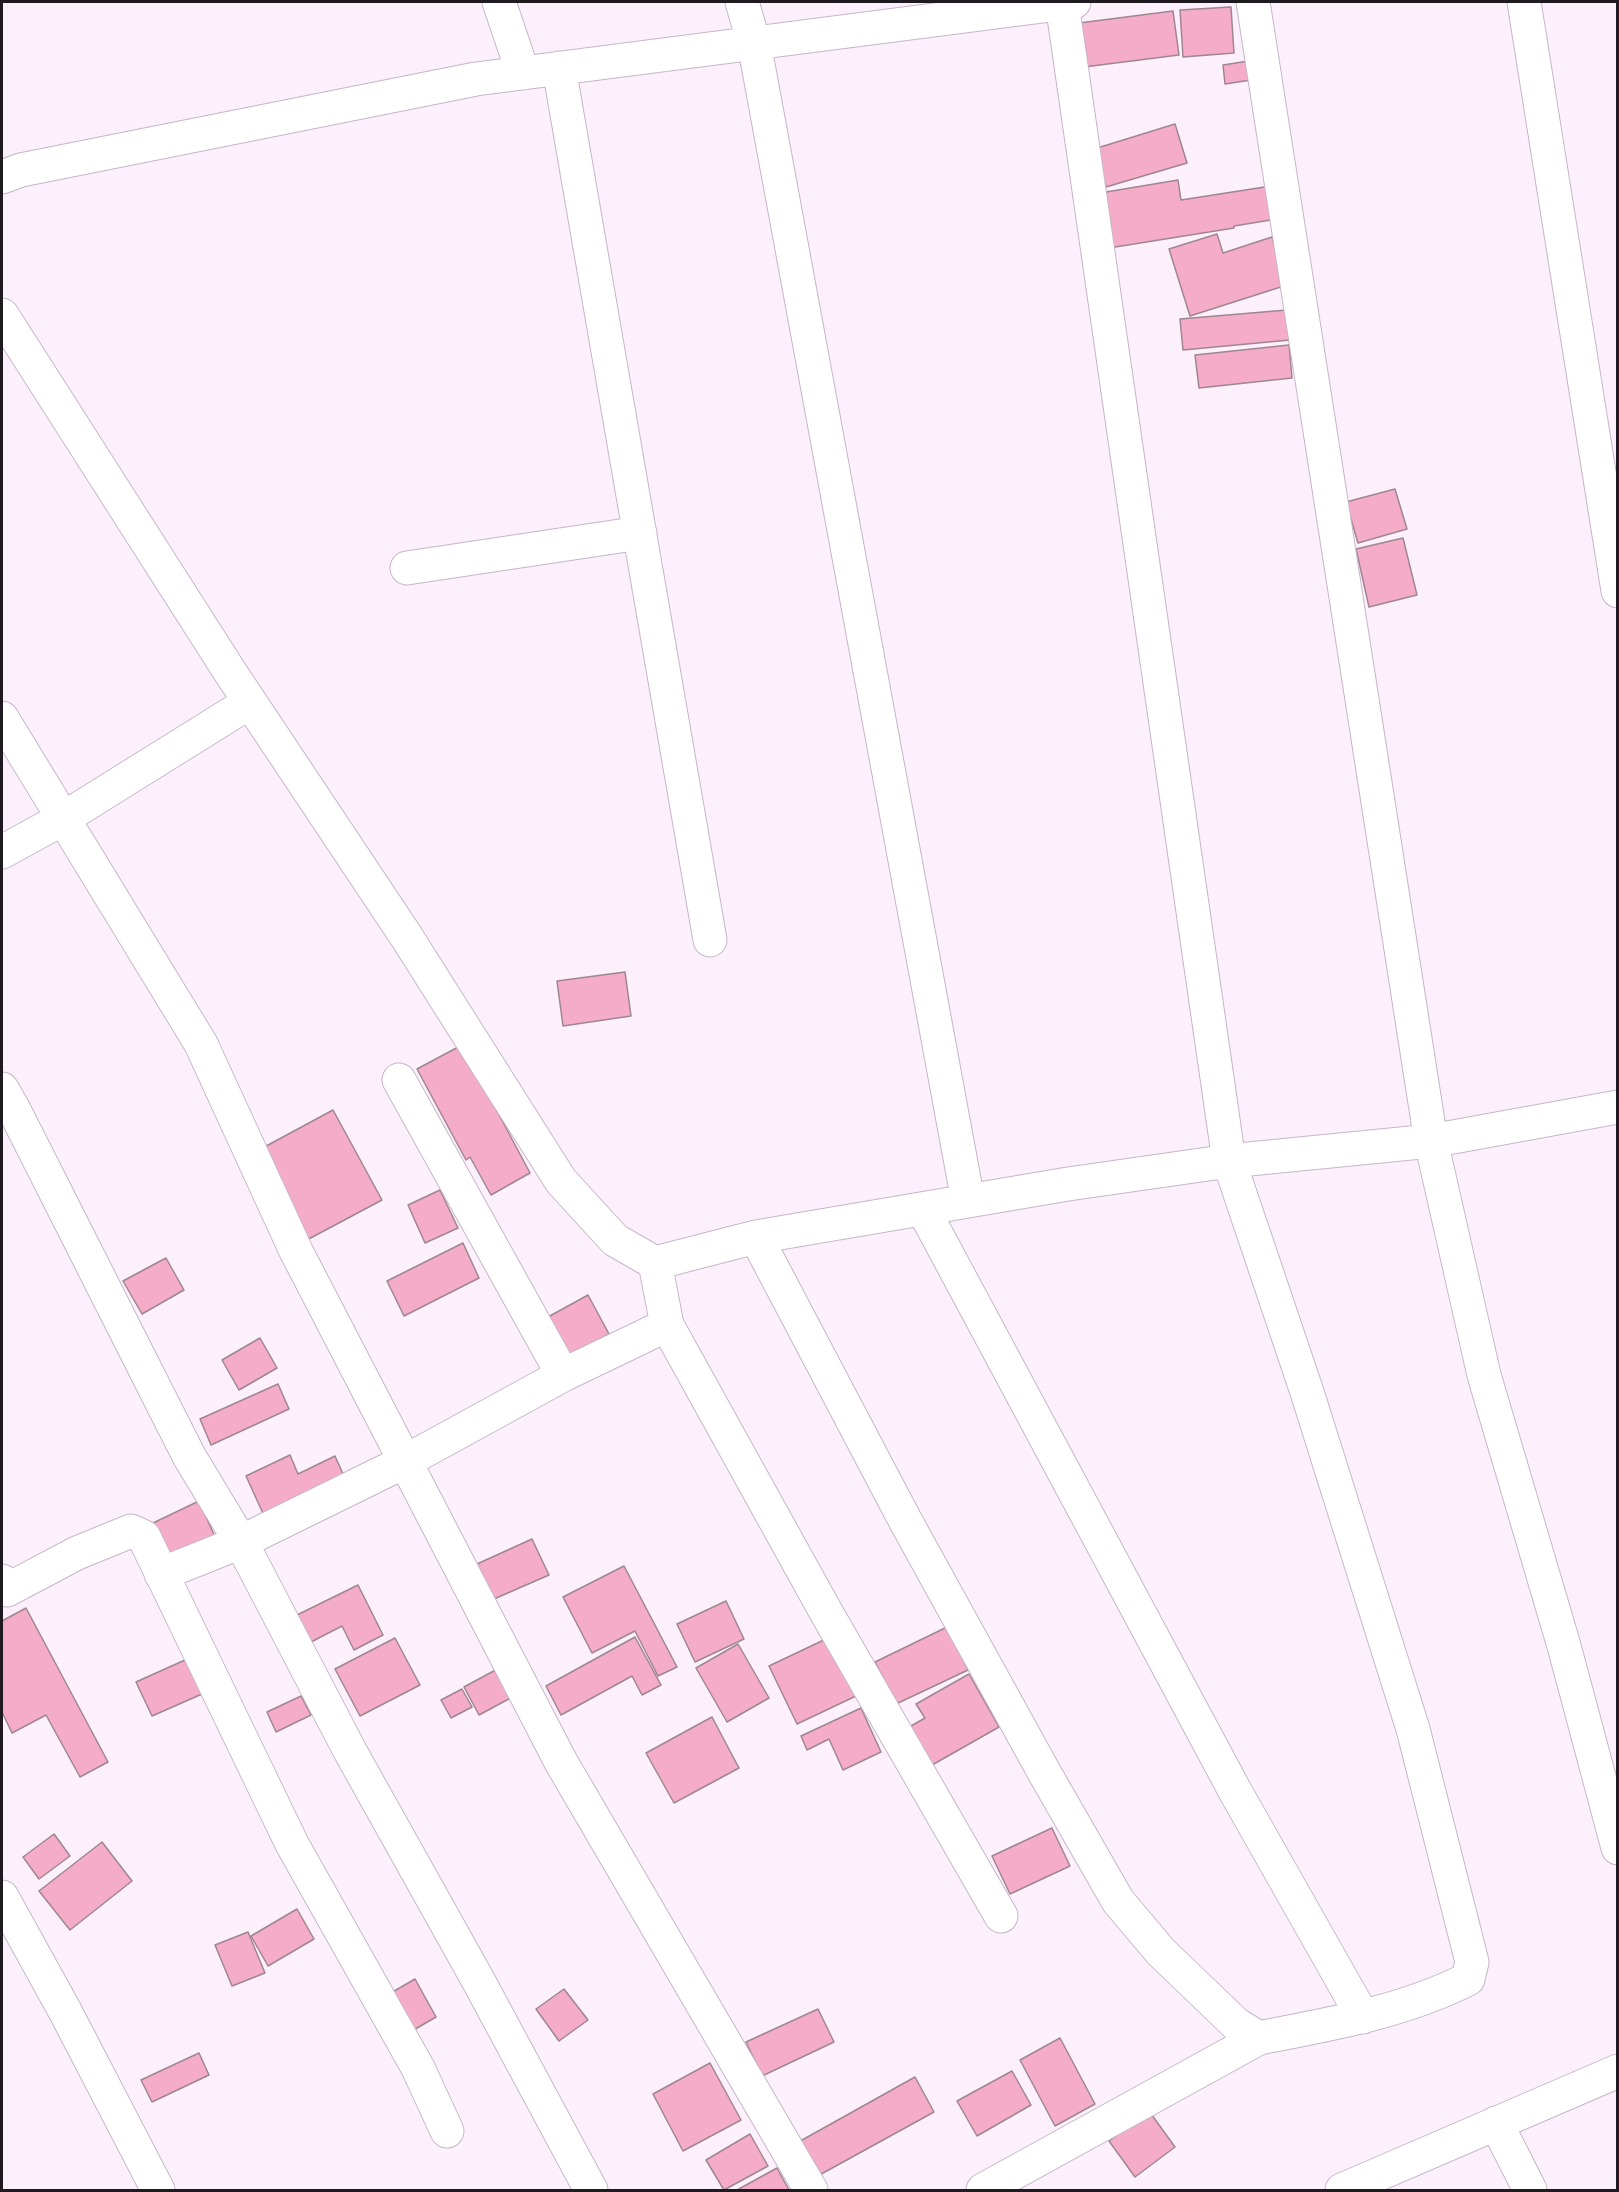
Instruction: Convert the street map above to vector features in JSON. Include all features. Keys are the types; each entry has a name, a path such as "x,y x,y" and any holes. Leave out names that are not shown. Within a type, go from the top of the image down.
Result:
{"street":[{"path":"499,2 523,73"},
{"path":"742,2 754,43 968,1201"},
{"path":"2,177 21,170 476,79 754,43 888,14 1068,2 1229,1161 1307,1392 1413,1729 1472,1962 1468,1979 1452,1988 1363,2017 1259,2038 984,2190"},
{"path":"1254,2 1431,1141 1484,1375 1564,1646 1617,1848"},
{"path":"1524,2 1617,591"},
{"path":"559,68 711,940"},
{"path":"2,315 250,702 406,936 561,1181 615,1240 655,1263 756,1237 968,1201 1229,1161 1431,1141 1617,1107"},
{"path":"407,568 640,533"},
{"path":"2,852 64,818 250,702"},
{"path":"2,718 201,1044 296,1251 561,1762 811,2190"},
{"path":"399,1080 562,1375"},
{"path":"2,1089 189,1456 241,1542 350,1751 478,1980 591,2190"},
{"path":"923,1209 1235,1791 1363,2017"},
{"path":"756,1237 905,1520 1044,1772 1118,1900 1161,1952 1236,2024 1259,2038"},
{"path":"655,1263 667,1325 832,1622 1001,1916"},
{"path":"161,1575 241,1542 406,1461 562,1375 667,1325"},
{"path":"3,1589 78,1553 131,1531 144,1537 292,1844 418,2068 447,2131"},
{"path":"2,1897 65,2011 154,2189"},
{"path":"1342,2190 1617,2071"},
{"path":"1496,2123 1530,2190"}],"building":[{"path":"1231,7 1234,53 1183,57 1180,10"},
{"path":"1173,11 1179,55 1084,67 1079,23"},
{"path":"1255,60 1258,79 1225,84 1223,65"},
{"path":"1175,124 1187,163 1106,187 1094,149"},
{"path":"1178,180 1181,200 1271,186 1277,219 1109,248 1100,193"},
{"path":"1217,234 1223,253 1272,237 1287,285 1190,316 1169,249"},
{"path":"1287,310 1290,340 1183,350 1180,319"},
{"path":"1289,345 1292,378 1199,388 1195,355"},
{"path":"1395,489 1407,529 1358,543 1346,502"},
{"path":"1403,538 1417,595 1369,607 1356,549"},
{"path":"625,972 631,1016 563,1026 557,981"},
{"path":"462,1045 530,1173 491,1195 470,1157 466,1160 417,1069"},
{"path":"333,1110 382,1200 305,1241 257,1151"},
{"path":"440,1190 458,1228 425,1243 408,1205"},
{"path":"463,1243 479,1278 404,1316 387,1281"},
{"path":"166,1258 184,1290 142,1314 123,1281"},
{"path":"588,1295 609,1334 569,1356 548,1317"},
{"path":"260,1338 277,1368 239,1390 222,1360"},
{"path":"278,1384 289,1409 211,1445 200,1419"},
{"path":"290,1455 298,1474 335,1456 347,1483 266,1520 246,1476"},
{"path":"199,1501 215,1537 168,1559 151,1524"},
{"path":"532,1539 549,1575 494,1599 477,1564"},
{"path":"624,1566 677,1667 658,1676 635,1631 592,1653 563,1597"},
{"path":"358,1585 383,1635 354,1650 342,1626 311,1642 297,1615"},
{"path":"726,1601 744,1639 695,1662 677,1624"},
{"path":"26,1608 108,1762 80,1777 46,1715 12,1733 2,1712 2,1621"},
{"path":"947,1627 968,1670 896,1704 875,1662"},
{"path":"635,1637 661,1685 642,1695 632,1676 561,1715 546,1686"},
{"path":"395,1638 420,1685 360,1716 335,1669"},
{"path":"828,1638 856,1696 797,1724 769,1666"},
{"path":"738,1644 769,1698 727,1722 696,1668"},
{"path":"185,1660 202,1694 152,1716 136,1682"},
{"path":"503,1666 518,1694 479,1715 464,1687"},
{"path":"969,1674 999,1727 918,1773 897,1734 925,1718 916,1704"},
{"path":"462,1689 472,1707 451,1718 441,1700"},
{"path":"301,1696 311,1715 276,1732 267,1712"},
{"path":"861,1708 881,1752 843,1770 829,1739 807,1750 801,1736"},
{"path":"712,1717 739,1768 674,1803 646,1753"},
{"path":"1052,1828 1070,1866 1010,1894 992,1856"},
{"path":"54,1834 70,1856 39,1879 23,1857"},
{"path":"102,1842 132,1881 70,1930 39,1891"},
{"path":"297,1909 314,1939 268,1966 251,1936"},
{"path":"248,1932 265,1973 232,1986 215,1945"},
{"path":"415,1979 436,2017 405,2035 384,1997"},
{"path":"564,1989 588,2020 559,2041 536,2009"},
{"path":"818,2009 834,2042 762,2076 746,2042"},
{"path":"1060,2038 1095,2104 1055,2126 1020,2060"},
{"path":"199,2053 209,2075 152,2102 141,2080"},
{"path":"710,2063 741,2120 683,2151 653,2094"},
{"path":"1012,2071 1031,2105 977,2136 957,2101"},
{"path":"915,2077 934,2112 814,2178 795,2144"},
{"path":"1149,2111 1175,2147 1135,2177 1109,2141"},
{"path":"750,2134 768,2166 724,2190 706,2160"},
{"path":"777,2168 789,2190 737,2190"}]}
